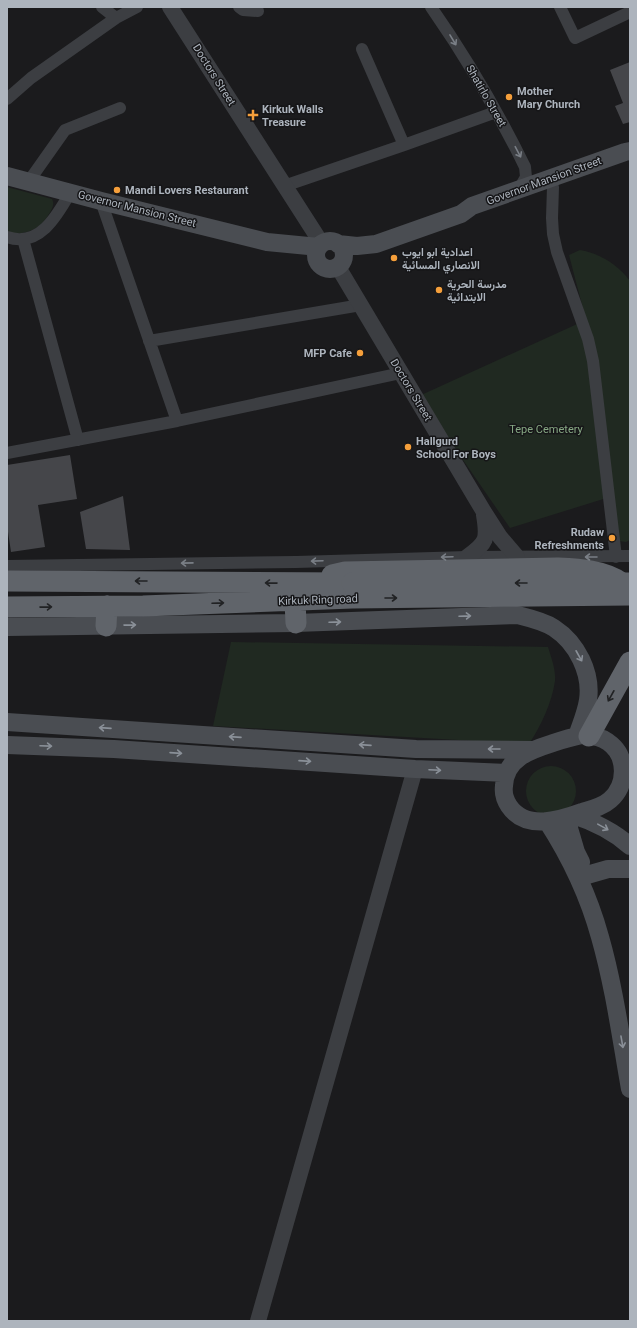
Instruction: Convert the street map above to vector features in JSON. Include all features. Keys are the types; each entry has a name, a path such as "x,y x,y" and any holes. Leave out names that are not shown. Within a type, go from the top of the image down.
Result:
{"highway":[{"path":"314,584 337,573 345,572 557,568 595,572 620,582 630,590"},
{"name":"Kirkuk Ring road","path":"7,581 314,584 352,591 630,596"},
{"name":"Kirkuk Ring road","path":"7,607 107,616 295,601 352,591 630,583"},
{"path":"295,601 296,623"},
{"path":"583,736 630,662"}],"main road":[{"name":"Governor Mansion Street","path":"7,176 267,242 324,249 376,244 461,214 472,206 630,151"},
{"name":"Governor Mansion Street","path":"461,214 471,214 553,187 630,159"},
{"name":"Governor Mansion Street","path":"324,249 322,267 333,269 360,256 376,244"},
{"path":"324,249 342,248 344,258 340,265"},
{"path":"7,626 107,616 296,623 517,615 536,620 554,628 570,642 581,659 587,678 588,699 583,736"},
{"path":"7,722 416,749 533,750"},
{"path":"583,736 595,736 607,741 616,750 622,760 627,773 619,789 609,801 603,805 569,816 547,821 530,820 512,810 505,798 504,791 504,784 511,765 516,760 533,750 583,736"},
{"path":"7,744 114,748 416,769 507,773"},
{"path":"416,749 416,769"},
{"path":"569,816 602,826 619,836 630,846"},
{"path":"569,816 576,852 587,875 617,961 630,1089"},
{"path":"547,821 563,848 591,910 605,956 630,1023"},
{"path":"587,875 608,869 630,869"}],"street":[{"path":"102,7 116,18"},
{"path":"7,99 31,78 116,18 136,7"},
{"name":"Doctors Street","path":"170,7 324,249"},
{"path":"239,7 243,10 258,11"},
{"name":"Shatirlo Street","path":"431,7 446,27 496,112 525,167 526,177 519,189"},
{"path":"560,7 575,38 630,12"},
{"path":"362,49 404,145"},
{"path":"29,182 65,130 120,108"},
{"path":"284,186 496,112"},
{"path":"553,187 552,218 557,252 588,339 593,361 616,557"},
{"path":"7,237 12,239 23,239 43,231 52,222 70,193"},
{"path":"101,201 177,421"},
{"path":"23,239 78,440"},
{"name":"Doctors Street","path":"340,265 361,305 484,512 500,537 517,557"},
{"path":"149,341 361,305"},
{"path":"7,454 177,421 401,373"},
{"name":"Doctors Street","path":"467,557 481,546 486,536 487,530 484,512"},
{"path":"7,566 296,562 467,557 630,556"},
{"path":"258,1321 416,769"}],"green space":[{"path":"7,187 52,199 52,209 45,220 36,228 25,232 7,232"},
{"name":"Tepe Cemetery","path":"580,250 602,257 620,270 630,281 630,540 626,542 619,541 613,496 510,528 419,396 586,320 569,255"},
{"path":"231,642 548,647 554,668 554,689 538,730 529,744 213,726"},
{"path":"551,766 560,768 569,773 574,782 576,791 574,800 569,809 560,814 551,816 542,814 533,809 528,800 526,791 528,782 533,773 542,768"}],"building":[{"path":"630,62 630,122 623,124 615,106 623,103 610,70"},
{"path":"70,455 77,499 38,505 45,547 11,552 7,525 7,465"},
{"path":"123,496 130,550 86,549 80,512"}],"place":[{"name":"Mother Mary Church","path":"509,97"},
{"name":"Kirkuk Walls Treasure","path":"253,115"},
{"name":"Mandi Lovers Restaurant","path":"117,190"},
{"name":"اعدادية ابو ايوب الانصاري المسائية","path":"394,258"},
{"name":"مدرسة الحرية الابتدائية","path":"439,290"},
{"name":"MFP Cafe","path":"360,353"},
{"name":"Hallgurd School For Boys","path":"408,447"},
{"name":"Rudaw Refreshments","path":"612,538"}]}
